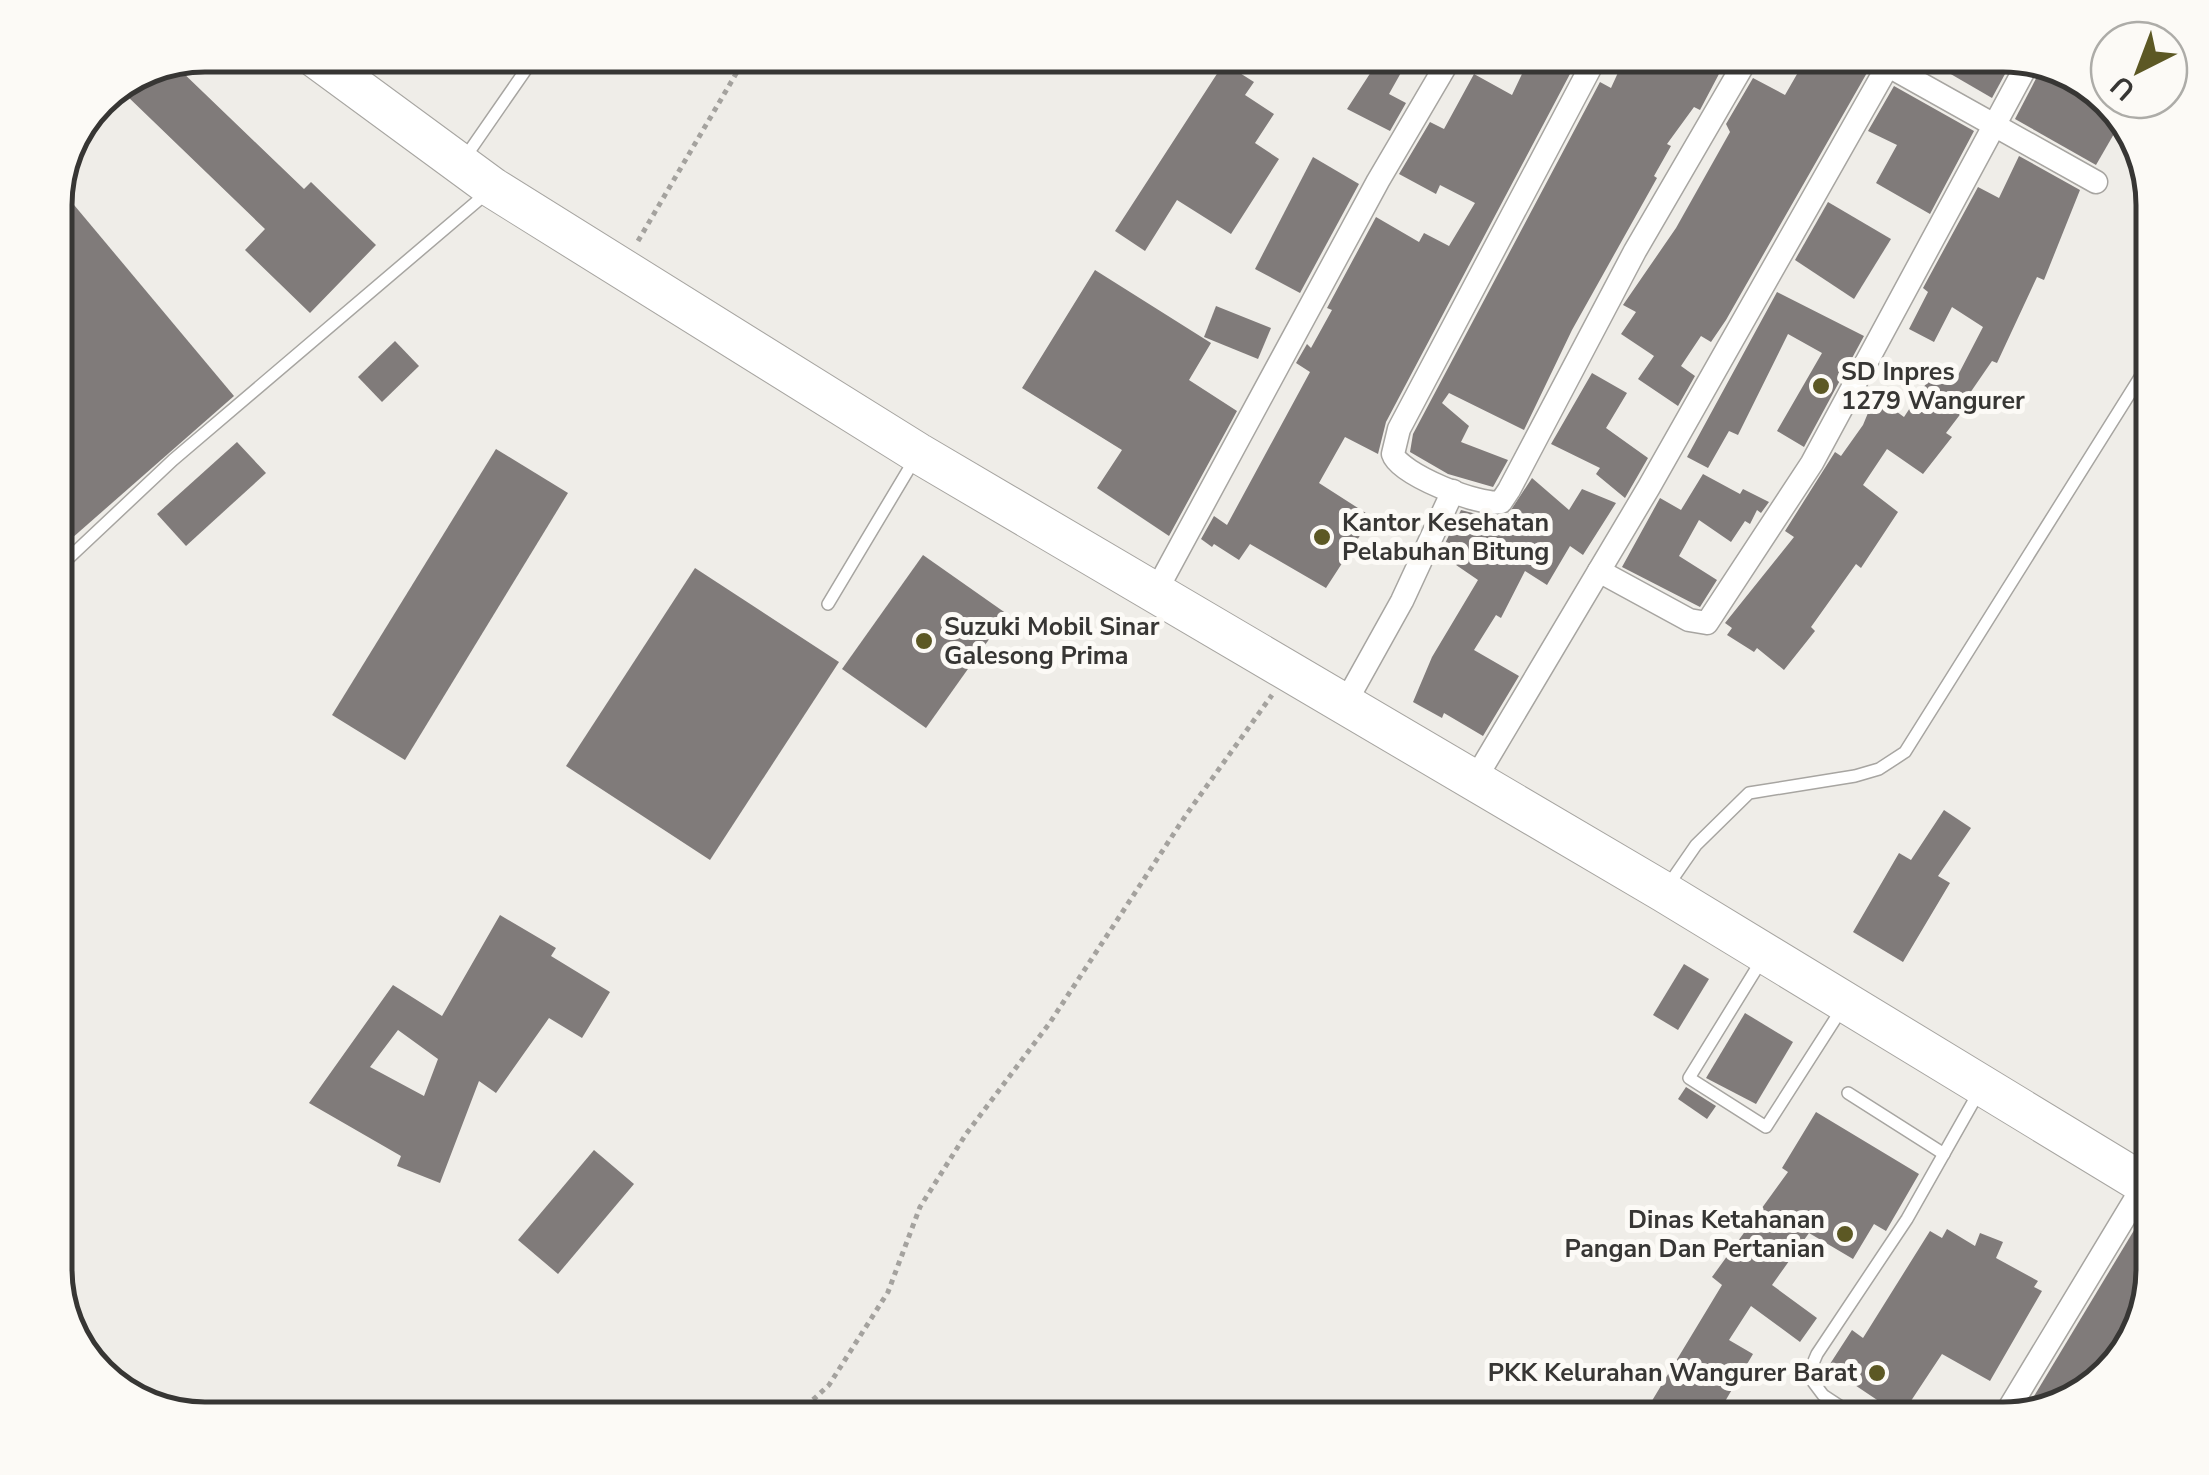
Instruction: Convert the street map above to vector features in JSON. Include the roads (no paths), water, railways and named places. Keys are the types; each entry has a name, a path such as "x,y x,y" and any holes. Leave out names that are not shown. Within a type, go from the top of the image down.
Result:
{"highway":[{"path":"336,73 476,176 620,270 918,453 1343,707 1664,892 1982,1087 2136,1172"}],"street":[{"path":"1155,593 1378,181 1441,73"},
{"path":"1588,73 1400,429 1396,462 1453,491 1492,504 1501,502 1510,490 1635,251 1739,73"},
{"path":"1474,780 1600,571 1875,73"},
{"path":"1906,73 2096,182"},
{"path":"1600,571 1688,620 1707,622 1812,463 2022,74"},
{"path":"1343,707 1402,601 1453,491"},
{"path":"2014,1401 2136,1204"}],"lane":[{"path":"73,554 476,176 527,73"},
{"path":"1664,892 1696,845 1750,792 1856,776 1879,769 1905,752 2136,384"},
{"path":"828,604 918,453"},
{"path":"1765,954 1689,1078 1766,1128 1846,1002"},
{"path":"1834,1402 1823,1395 1808,1375 1982,1087"},
{"path":"1848,1093 1944,1154"}],"place":[{"name":"SD Inpres 1279 Wangurer","path":"1821,386"},
{"name":"Kantor Kesehatan Pelabuhan Bitung","path":"1322,537"},
{"name":"Suzuki Mobil Sinar Galesong Prima","path":"924,641"},
{"name":"Dinas Ketahanan Pangan Dan Pertanian","path":"1845,1234"},
{"name":"PKK Kelurahan Wangurer Barat","path":"1877,1373"}]}
